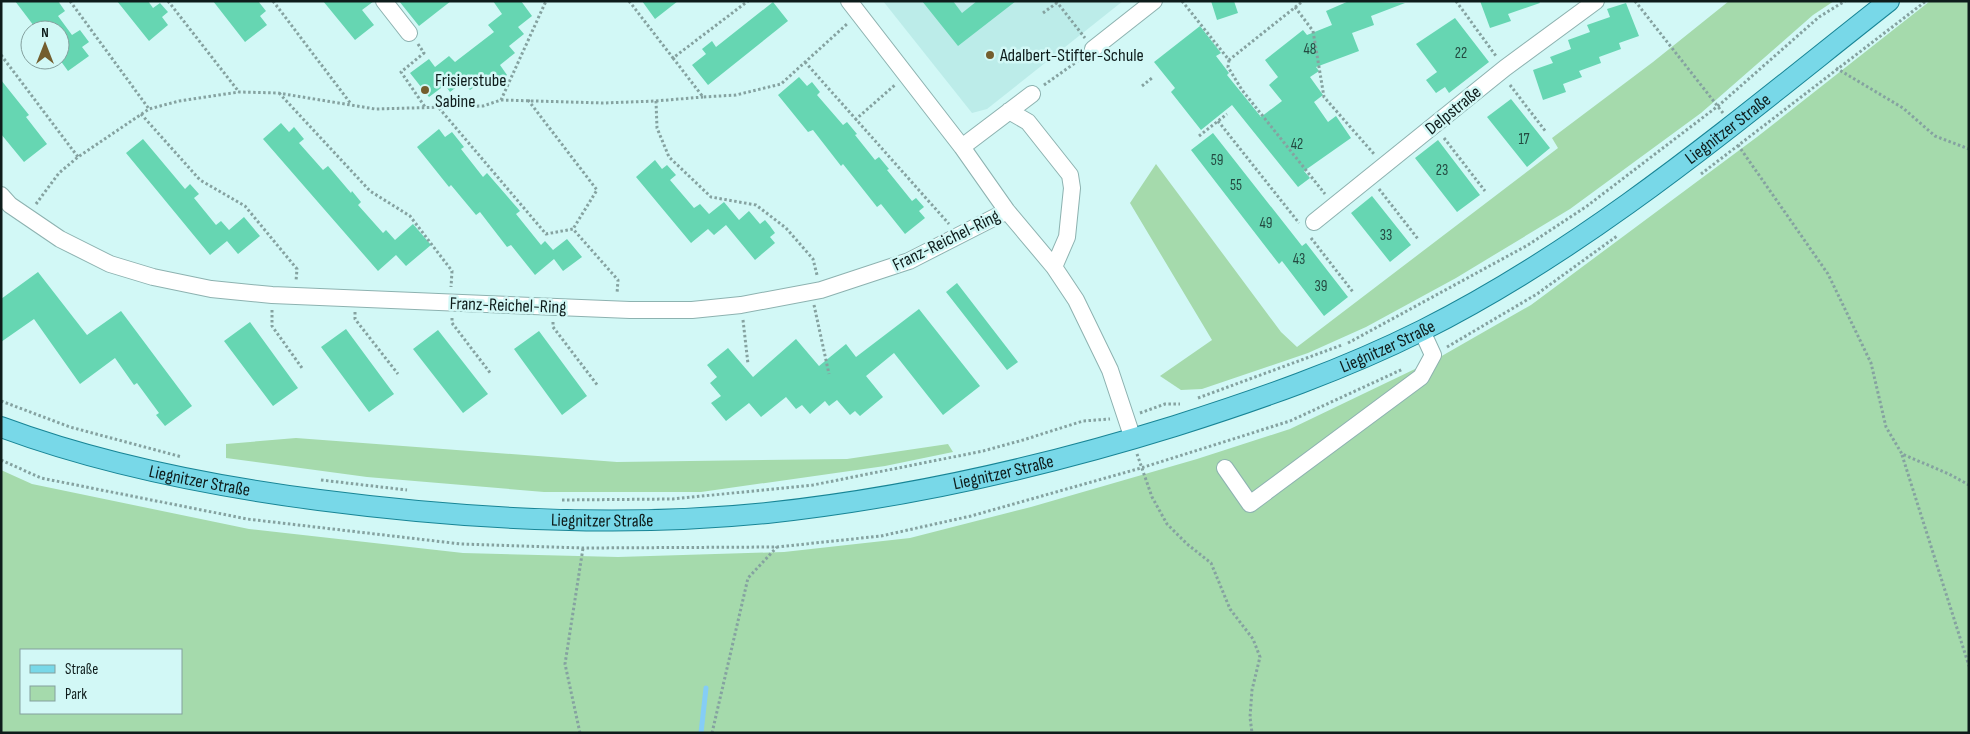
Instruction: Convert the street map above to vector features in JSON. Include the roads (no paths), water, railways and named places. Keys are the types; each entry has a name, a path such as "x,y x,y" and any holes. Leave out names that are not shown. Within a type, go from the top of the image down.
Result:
{"main road":[{"name":"Liegnitzer Straße","path":"1,427 93,457 263,492 349,504 428,512 601,520 723,516 766,513 853,502 994,476 1133,439 1291,387 1422,331 1487,296 1565,248 1628,205 1889,1"}],"street":[{"path":"384,1 410,33"},
{"path":"1093,49 1154,1"},
{"name":"Delpstraße","path":"1309,229 1334,205 1503,70 1596,1"},
{"name":"Franz-Reichel-Ring","path":"854,8 962,147 1007,211 1054,267 1076,300 1110,370 1133,439"},
{"path":"962,147 1032,94"},
{"path":"1010,111 1028,122 1070,175 1072,188 1067,236 1054,267"},
{"name":"Franz-Reichel-Ring","path":"4,205 27,217 60,239 119,266 154,277 211,289 272,295 355,299 692,310 742,305 816,291 909,261 1007,211"},
{"path":"1226,468 1250,504 1421,377 1433,355 1422,331"}],"waterway":[{"path":"701,733 706,688"}],"place":[{"name":"Adalbert-Stifter-Schule","path":"990,55"},
{"name":"Frisierstube Sabine","path":"425,90"}]}
